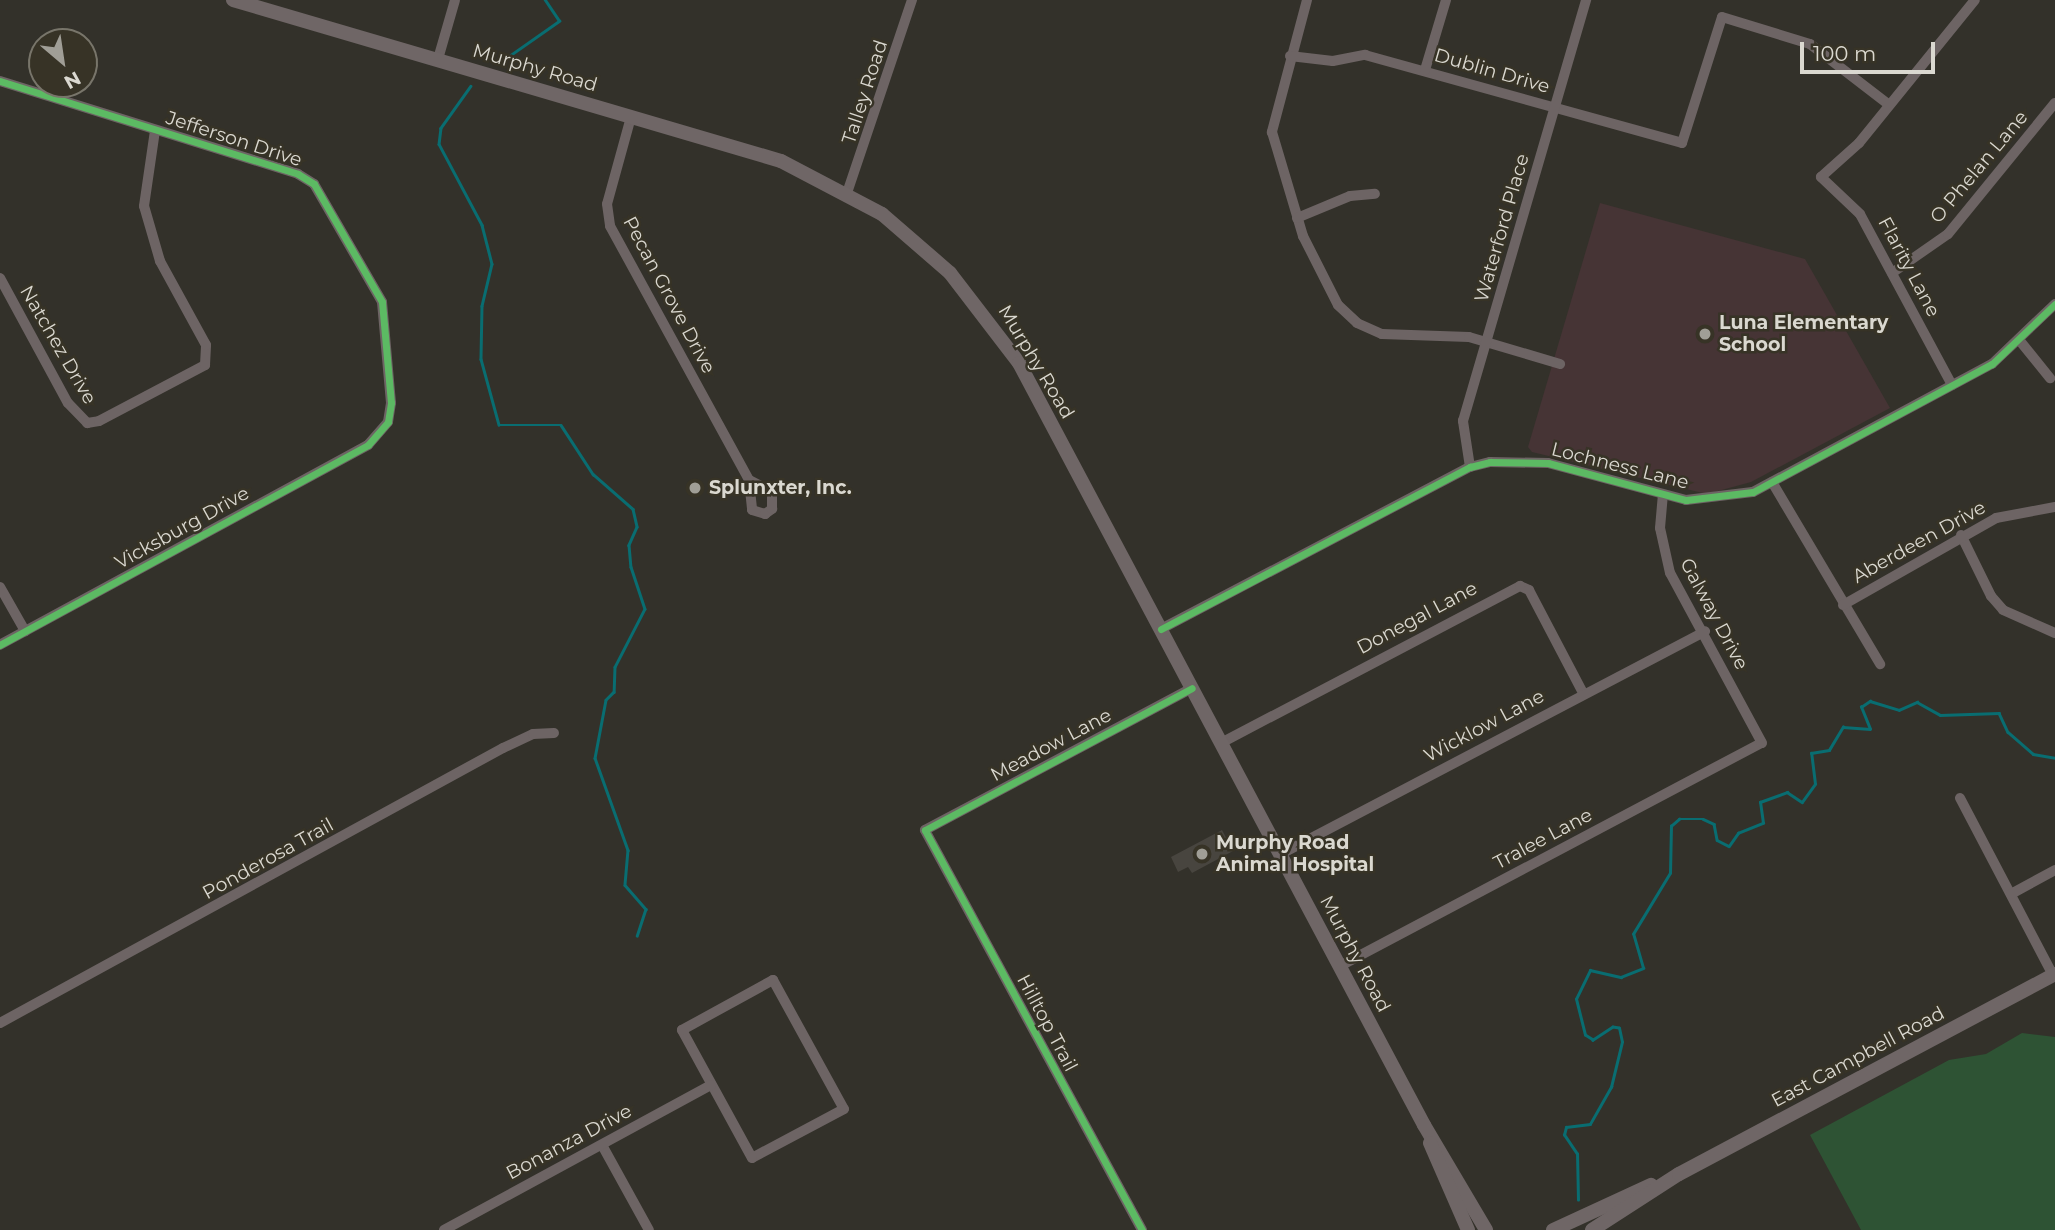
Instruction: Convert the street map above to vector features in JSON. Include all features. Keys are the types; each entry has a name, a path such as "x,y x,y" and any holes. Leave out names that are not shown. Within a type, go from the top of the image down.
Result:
{"main road":[{"name":"Murphy Road","path":"233,0 780,161 847,193 922,247 989,318 1019,363 1424,1125 1486,1230"},
{"name":"East Campbell Road","path":"1592,1230 1679,1174 2054,975"},
{"name":"Murphy Road","path":"1424,1125 1468,1230"},
{"name":"East Campbell Road","path":"1553,1230 1597,1206 1679,1174"}],"street":[{"path":"438,59 455,0"},
{"name":"Talley Road","path":"847,193 912,0"},
{"path":"1307,0 1272,132 1297,218 1321,278 1338,306 1357,323 1398,337 1443,335 1487,343 1560,364"},
{"path":"1425,69 1446,0"},
{"name":"Waterford Place","path":"1470,467 1463,421 1586,0"},
{"path":"1888,104 1975,0"},
{"name":"Dublin Drive","path":"1290,56 1333,61 1365,55 1425,69 1682,143 1722,17 1810,44 1888,104"},
{"name":"Jefferson Drive","path":"0,81 299,174 324,197 382,302 391,403 388,422 377,437"},
{"name":"O Phelan Lane","path":"1892,273 1948,234 2055,103"},
{"name":"Flarity Lane","path":"1888,104 1847,155 1821,177 1860,214 1952,385"},
{"name":"Pecan Grove Drive","path":"631,117 607,204 610,226 749,480"},
{"name":"Natchez Drive","path":"0,278 68,403 87,422 205,365 206,345 160,261 144,206 155,131"},
{"path":"1297,218 1350,196 1375,194"},
{"name":"Lochness Lane","path":"1161,629 1470,467 1528,460 1663,496 1718,500 1772,482 1952,385 2020,341 2055,304"},
{"path":"2020,341 2050,378"},
{"name":"Vicksburg Drive","path":"0,645 377,437"},
{"path":"1772,482 1843,606 1880,664"},
{"name":"Galway Drive","path":"1663,496 1660,527 1665,558 1762,743"},
{"name":"Aberdeen Drive","path":"1843,606 1961,535 2023,510 2055,508"},
{"path":"1961,535 1991,596 2003,610 2055,633"},
{"name":"Donegal Lane","path":"1221,743 1520,586 1529,590 1583,693"},
{"path":"0,587 25,631"},
{"name":"Wicklow Lane","path":"1280,854 1705,631"},
{"name":"Meadow Lane","path":"925,830 1192,688"},
{"name":"Ponderosa Trail","path":"0,1023 503,748 533,734 554,733"},
{"name":"Tralee Lane","path":"1340,966 1762,743"},
{"path":"1960,798 2054,975"},
{"name":"Hilltop Trail","path":"925,830 1142,1230"},
{"path":"2011,894 2055,870"},
{"path":"773,980 844,1109 752,1158 711,1085 682,1030 773,980"},
{"name":"Bonanza Drive","path":"444,1230 711,1085"},
{"path":"602,1145 649,1230"}],"shaded area":[{"name":"Luna Elementary School","path":"1600,203 1805,259 1890,408 1751,482 1707,494 1532,452 1528,447"}],"green space":[{"path":"2022,1033 2055,1037 2055,1230 1861,1230 1810,1135 1949,1060 1986,1054"}],"building":[{"name":"Murphy Road Animal Hospital","path":"1222,830 1233,851 1192,873 1188,867 1178,872 1171,857"}],"waterway":[{"path":"502,61 559,21 545,0"},
{"path":"471,86 441,128 439,144 482,225 492,264 482,306 481,359 499,425 561,425 593,474 633,509 637,527 629,545 631,567 645,609 615,667 614,692 606,700 595,758 628,850 625,885 646,909 637,936"},
{"path":"1578,1200 1577,1154 1564,1135 1566,1127 1590,1124 1611,1087 1622,1042 1619,1028 1613,1027 1593,1040 1585,1035 1576,999 1590,970 1621,977 1643,968 1633,934 1670,873 1671,826 1679,819 1703,819 1714,824 1717,840 1729,846 1738,833 1763,823 1760,802 1787,792 1802,802 1815,784 1811,753 1829,750 1843,727 1870,729 1861,707 1870,701 1899,710 1917,702 1940,715 1999,713 2008,732 2033,754 2055,758"}],"cycle path":[{"path":"0,81 298,174 314,184 382,302 391,403 388,422 368,445 0,645"},
{"path":"1161,629 1470,467 1490,462 1548,463 1686,500 1753,492 1992,364 2055,304"},
{"path":"1142,1230 925,830 1192,688"}],"place":[{"name":"Luna Elementary School","path":"1705,334"},
{"name":"Splunxter, Inc.","path":"695,488"},
{"name":"Murphy Road Animal Hospital","path":"1202,854"}]}
